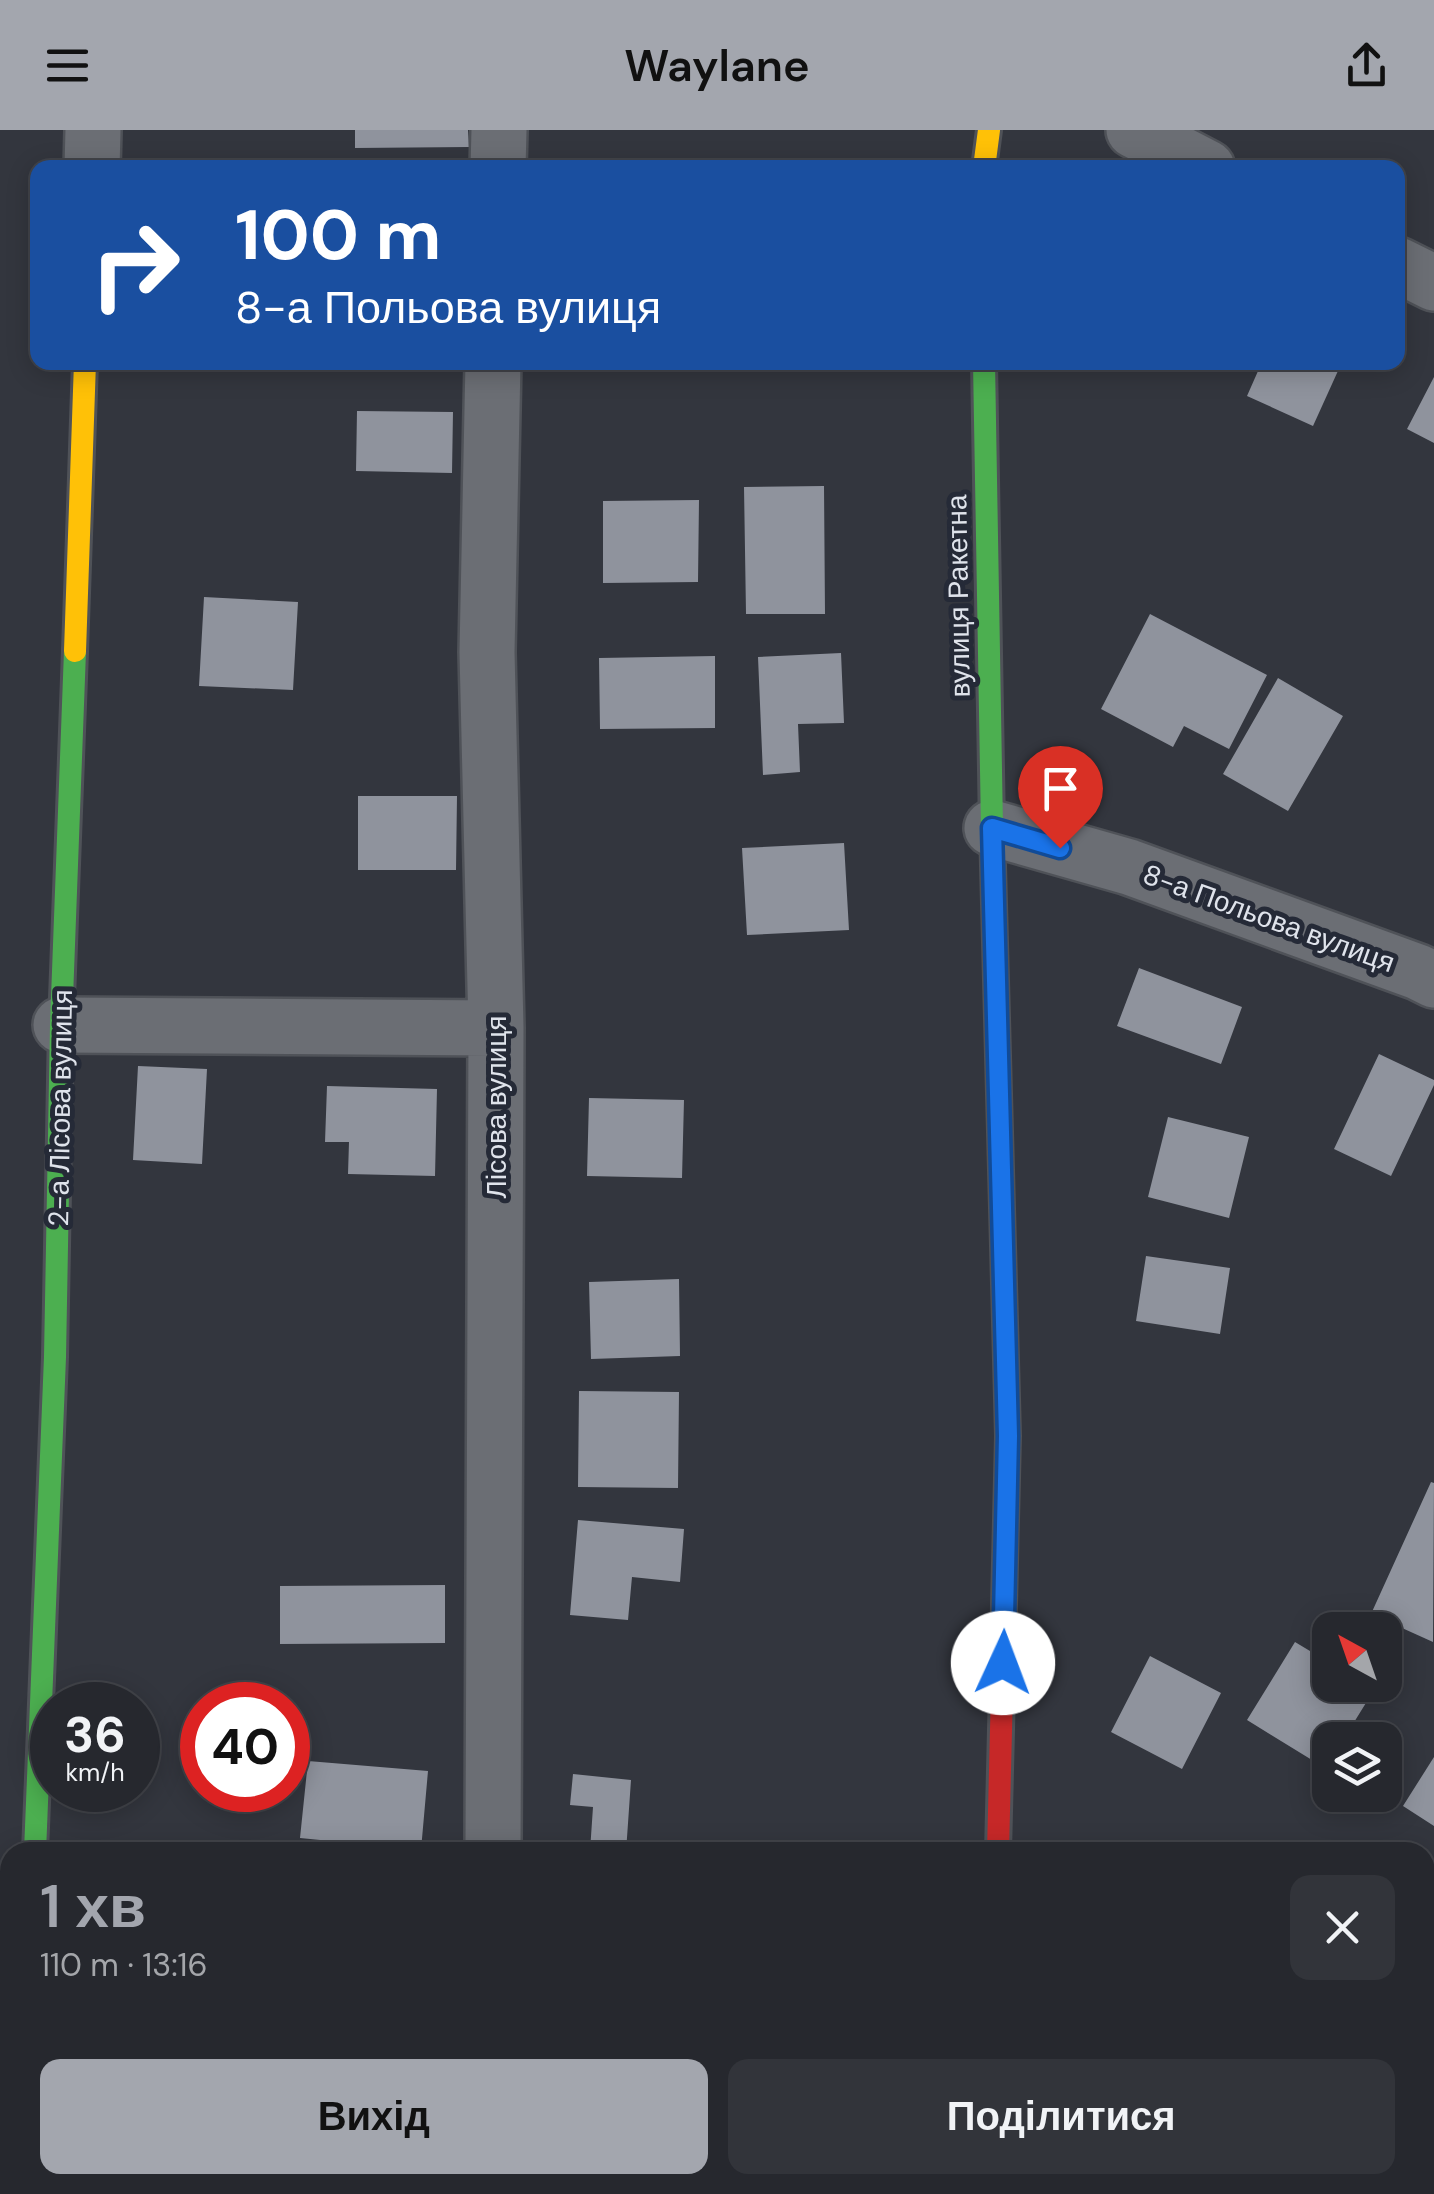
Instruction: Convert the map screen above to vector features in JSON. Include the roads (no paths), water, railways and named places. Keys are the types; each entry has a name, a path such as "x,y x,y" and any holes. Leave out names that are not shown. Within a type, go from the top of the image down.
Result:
{"street":[{"path":"92,160 93,130"},
{"path":"498,160 499,130"},
{"path":"985,160 988,130"},
{"path":"1134,130 1192,160"},
{"path":"1405,269 1434,284"},
{"name":"2-а Лісова вулиця","path":"35,1842 55,1358 61,1025 85,370"},
{"name":"Лісова вулиця","path":"493,1842 496,1028 487,652 494,370"},
{"name":"вулиця Ракетна","path":"984,370 992,828"},
{"path":"992,828 1008,1436 998,1842"},
{"name":"8-а Польова вулиця","path":"992,828 1129,867 1434,980"},
{"path":"61,1025 496,1028"}]}
